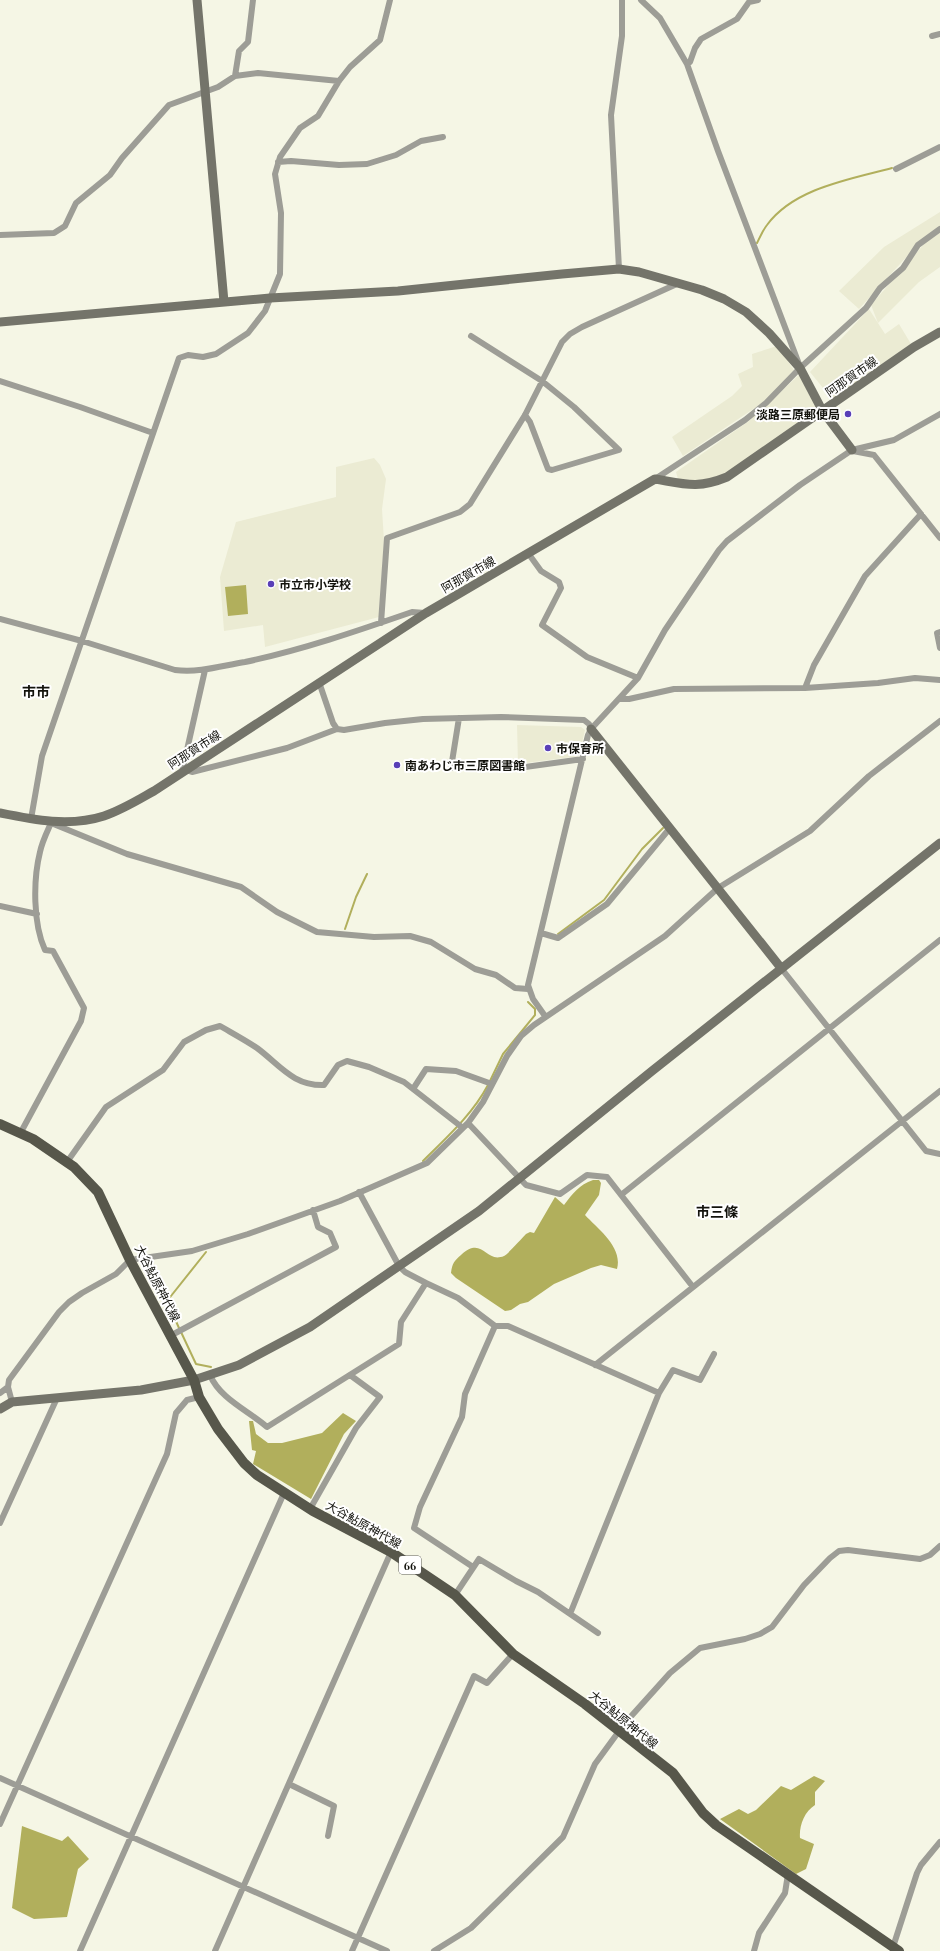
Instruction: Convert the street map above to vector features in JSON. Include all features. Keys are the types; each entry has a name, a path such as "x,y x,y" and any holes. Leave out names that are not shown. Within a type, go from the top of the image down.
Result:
{"main road":[{"name":"大谷鮎原神代線","path":"0,1124 21,1132 74,1166 98,1192 130,1260 194,1380 199,1397 218,1429 244,1463 257,1475 284,1494 310,1509 391,1552 455,1595 513,1654 585,1704 673,1773 703,1813 716,1825 896,1949"}],"street":[{"path":"198,0 224,302"},
{"path":"234,76 239,51 248,42 253,0"},
{"path":"31,819 39,768 179,358 188,355 203,357 216,354 248,333 262,315 280,274 281,213 275,174 278,162 300,128 318,116 339,81 350,67 380,40 390,0"},
{"path":"618,270 610,128 622,36 622,0"},
{"path":"641,0 660,18 687,64 718,151 800,368 822,410 852,450 874,455 940,538"},
{"path":"687,64 690,62 695,48 701,39 737,19 749,2 758,0"},
{"path":"932,36 940,34"},
{"path":"0,235 54,233 65,226 76,203 110,175 122,158 169,105 218,88 234,76 258,73 339,81"},
{"path":"278,162 291,161 339,165 367,164 396,155 421,141 444,137"},
{"path":"896,169 940,147"},
{"path":"655,479 745,420 766,403 800,368 866,308 880,288 903,268 918,245 940,229"},
{"path":"0,322 270,298 398,291 618,270 639,272 681,282 724,299 746,312 769,333 800,368"},
{"path":"381,623 387,538 460,512 470,504 525,415 562,342 570,334 582,327 681,282"},
{"name":"阿那賀市線","path":"0,813 51,822 103,816 154,791 426,613 655,479 696,486 716,482 742,468 822,410 914,347 940,332"},
{"path":"471,336 542,381 574,407 619,450 552,470 548,469 530,422 525,415"},
{"path":"0,381 80,407 153,434"},
{"path":"545,1016 528,989 588,735 591,729 638,678 665,630 719,550 727,541 800,485 852,450 894,440 940,414"},
{"path":"805,688 807,679 818,658 864,576 921,514"},
{"path":"528,553 541,571 559,582 561,588 542,625 587,657 638,678"},
{"path":"0,619 175,670 205,670 292,651 412,612 426,613"},
{"path":"940,632 937,633 940,648"},
{"path":"205,670 184,771 192,772 287,748 337,729 344,730 385,723 423,719 502,717 584,720 589,724 591,729 926,1151 940,1154"},
{"path":"620,699 628,699 674,689 805,688 878,683 916,678 940,680"},
{"path":"319,682 333,723 337,729"},
{"path":"459,718 451,768 518,768 583,759"},
{"path":"12,1402 8,1387 9,1380 59,1312 82,1293 116,1274 130,1260 199,1249 288,1221 427,1163 465,1126 483,1102 507,1056 521,1036 545,1016 665,936 718,888 810,831 869,776 940,721"},
{"path":"21,1132 81,1021 84,1008 52,951 45,950 39,938 37,914 37,864 40,850 51,822 127,854 240,887 277,912 317,932 374,937 410,936 431,942 476,969 496,974 515,988 528,989"},
{"path":"541,933 558,938 606,904 670,828"},
{"path":"0,1409 12,1402 141,1390 194,1380 239,1365 298,1334 479,1211 781,968 940,843"},
{"path":"0,906 37,914"},
{"path":"621,1195 940,940"},
{"path":"67,1162 106,1107 163,1070 184,1042 206,1030 220,1026 251,1044 296,1080 311,1086 324,1085 338,1065 347,1061 369,1067 404,1082 465,1126 526,1185 560,1194 587,1174 607,1177 693,1287"},
{"path":"413,1089 426,1069 456,1071 492,1084"},
{"path":"595,1365 940,1092"},
{"path":"359,1192 399,1266 406,1272 458,1298 495,1326 508,1326 659,1393"},
{"path":"170,1336 336,1247 330,1233 318,1227 313,1210"},
{"path":"210,1375 214,1384 244,1411 257,1418 267,1427 399,1344 401,1322 426,1283"},
{"path":"473,1567 414,1528 420,1507 462,1417 465,1394 495,1326"},
{"path":"570,1614 659,1393 673,1370 700,1380 714,1354"},
{"path":"310,1509 356,1428 380,1397 350,1375"},
{"path":"0,1393 8,1387"},
{"path":"0,1824 167,1454 176,1413 186,1400 199,1397"},
{"path":"0,1523 57,1398"},
{"path":"80,1951 284,1494"},
{"path":"434,1951 471,1928 563,1837 590,1773 636,1710 670,1673 700,1648 744,1639 760,1634 772,1627 804,1585 830,1558 839,1551 848,1550 920,1559 930,1555 940,1546"},
{"path":"215,1951 391,1552"},
{"path":"455,1595 479,1559 538,1592 598,1633"},
{"path":"352,1951 474,1676 487,1683 513,1654"},
{"path":"0,1778 387,1951"},
{"path":"288,1784 334,1806 328,1836"},
{"path":"896,1949 917,1874 940,1842"},
{"path":"754,1951 759,1933 785,1893 788,1874"}],"shaded area":[{"path":"940,212 940,227 921,241 859,309 839,291 884,247"},
{"path":"940,232 940,267 919,282 878,323 871,305 931,236"},
{"path":"869,309 885,334 899,324 911,344 832,399 810,372"},
{"path":"777,346 794,370 765,401 683,456 672,437 732,396 742,386 738,374 753,367 752,354"},
{"path":"799,375 817,410 722,475 700,481 678,479 676,472 749,421"},
{"path":"374,458 380,465 386,479 382,509 384,541 379,617 265,647 263,625 224,631 220,577 236,522 336,497 336,467"},
{"path":"246,585 248,614 228,616 225,587"},
{"path":"517,725 581,727 585,730 579,756 518,764"},
{"path":"593,1180 599,1180 601,1183 599,1195 585,1215 602,1232 613,1246 618,1261 617,1269 601,1265 591,1268 554,1284 528,1302 520,1304 511,1310 505,1311 456,1278 451,1273 455,1261 468,1250 474,1248 492,1256 498,1257 506,1255 526,1234 530,1232 534,1233 555,1197 564,1205 577,1190 584,1184"},
{"path":"343,1413 356,1421 344,1434 311,1499 253,1464 256,1451 252,1450 249,1421 253,1421 256,1434 268,1443 282,1443 322,1433"},
{"path":"814,1776 825,1781 815,1792 815,1805 805,1815 801,1824 800,1838 814,1844 806,1869 796,1874 720,1819 739,1809 748,1814 756,1810 781,1786 791,1790"},
{"path":"22,1826 62,1841 68,1836 89,1859 78,1869 67,1917 34,1919 12,1908"}],"waterway":[{"path":"757,243 767,225 778,212 792,202 824,187 892,168"},
{"path":"558,934 604,900 642,849 663,828"},
{"path":"345,929 356,897 367,874"},
{"path":"490,1081 503,1054 535,1015 535,1009 528,1002"},
{"path":"423,1161 467,1116 482,1096 488,1085"},
{"path":"179,1328 167,1301 206,1252"},
{"path":"181,1332 196,1364 211,1367"}],"place":[{"name":"淡路三原郵便局","path":"848,414"},
{"name":"市立市小学校","path":"271,584"},
{"name":"市保育所","path":"548,748"},
{"name":"南あわじ市三原図書館","path":"397,765"}],"district":[{"name":"市市","path":"36,691"},
{"name":"市三條","path":"717,1211"}]}
